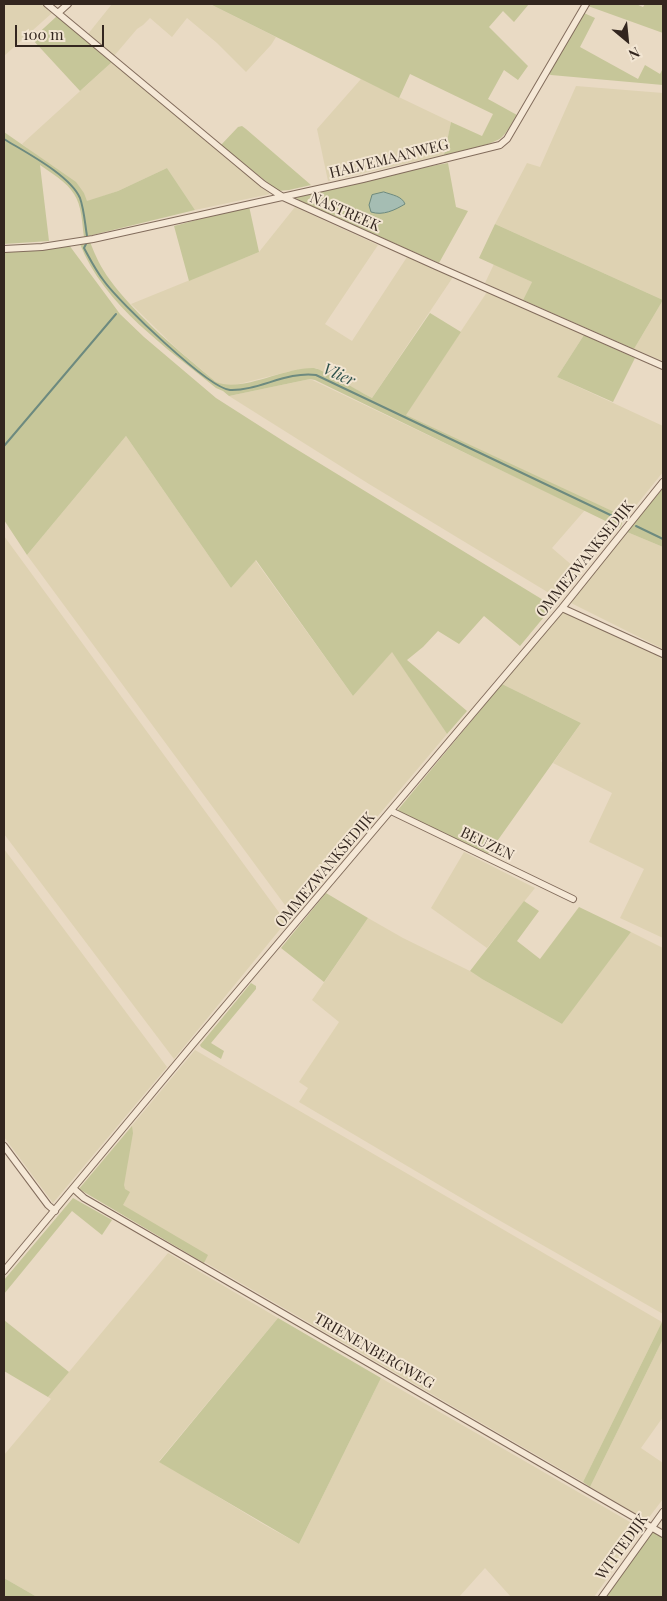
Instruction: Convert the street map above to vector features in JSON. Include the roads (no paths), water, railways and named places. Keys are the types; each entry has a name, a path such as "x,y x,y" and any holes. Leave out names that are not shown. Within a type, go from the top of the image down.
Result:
{"street":[{"name":"NASTREEK","path":"47,4 263,184 283,198 663,366"},
{"path":"58,13 68,4"},
{"name":"HALVEMAANWEG","path":"4,249 42,247 76,242 283,198 500,145 507,138 586,4"},
{"name":"OMMEZWANKSEDIJK","path":"4,1271 562,608 663,482"},
{"path":"562,608 663,654"},
{"name":"BEUZEN","path":"391,811 572,899"},
{"path":"4,1146 54,1211"},
{"name":"TRIENENBERGWEG","path":"74,1189 93,1203 663,1534"},
{"name":"WITTEDIJK","path":"602,1597 663,1512"}],"waterway":[{"name":"Vlier","path":"4,139 46,165 75,189 80,198 87,236"},
{"name":"Vlier","path":"86,244 84,248 101,277 127,307 164,343 219,386 230,390 251,388 283,378 316,375 623,521"},
{"path":"4,446 116,314"},
{"name":"Vlier","path":"636,526 663,539"}]}
